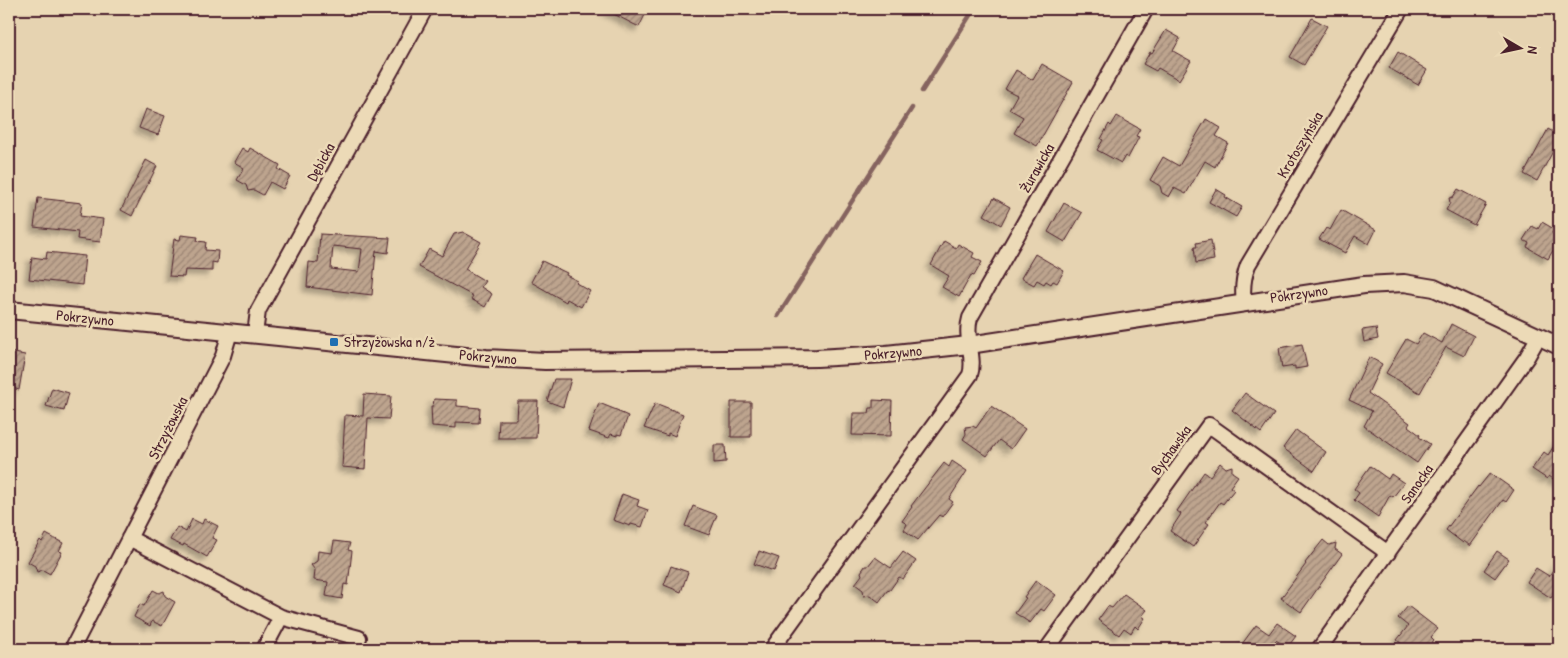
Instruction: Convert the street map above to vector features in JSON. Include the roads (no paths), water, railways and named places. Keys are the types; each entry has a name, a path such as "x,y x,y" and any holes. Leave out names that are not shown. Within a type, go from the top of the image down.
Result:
{"street":[{"name":"Dębicka","path":"255,334 258,311 425,9"},
{"name":"Żurawicka","path":"969,345 968,327 970,318 1146,9"},
{"name":"Krotoszyńska","path":"1244,303 1242,293 1243,278 1248,264 1401,9"},
{"name":"Pokrzywno","path":"9,310 486,358 545,362 817,358 896,354 969,345 1364,285 1417,284 1447,293 1559,346"},
{"name":"Strzyżowska","path":"72,649 223,356 230,332"},
{"name":"Sanocka","path":"1319,649 1527,357 1539,336"},
{"path":"772,649 970,375 972,369 969,345"},
{"name":"Bychawska","path":"1047,649 1209,425 1388,554"},
{"path":"129,538 281,617 359,638"},
{"path":"264,649 281,617"}],"waterway":[{"path":"922,91 974,9"},
{"path":"778,316 912,108"}],"place":[{"name":"Strzyżowska n/ż","path":"334,342"}]}
